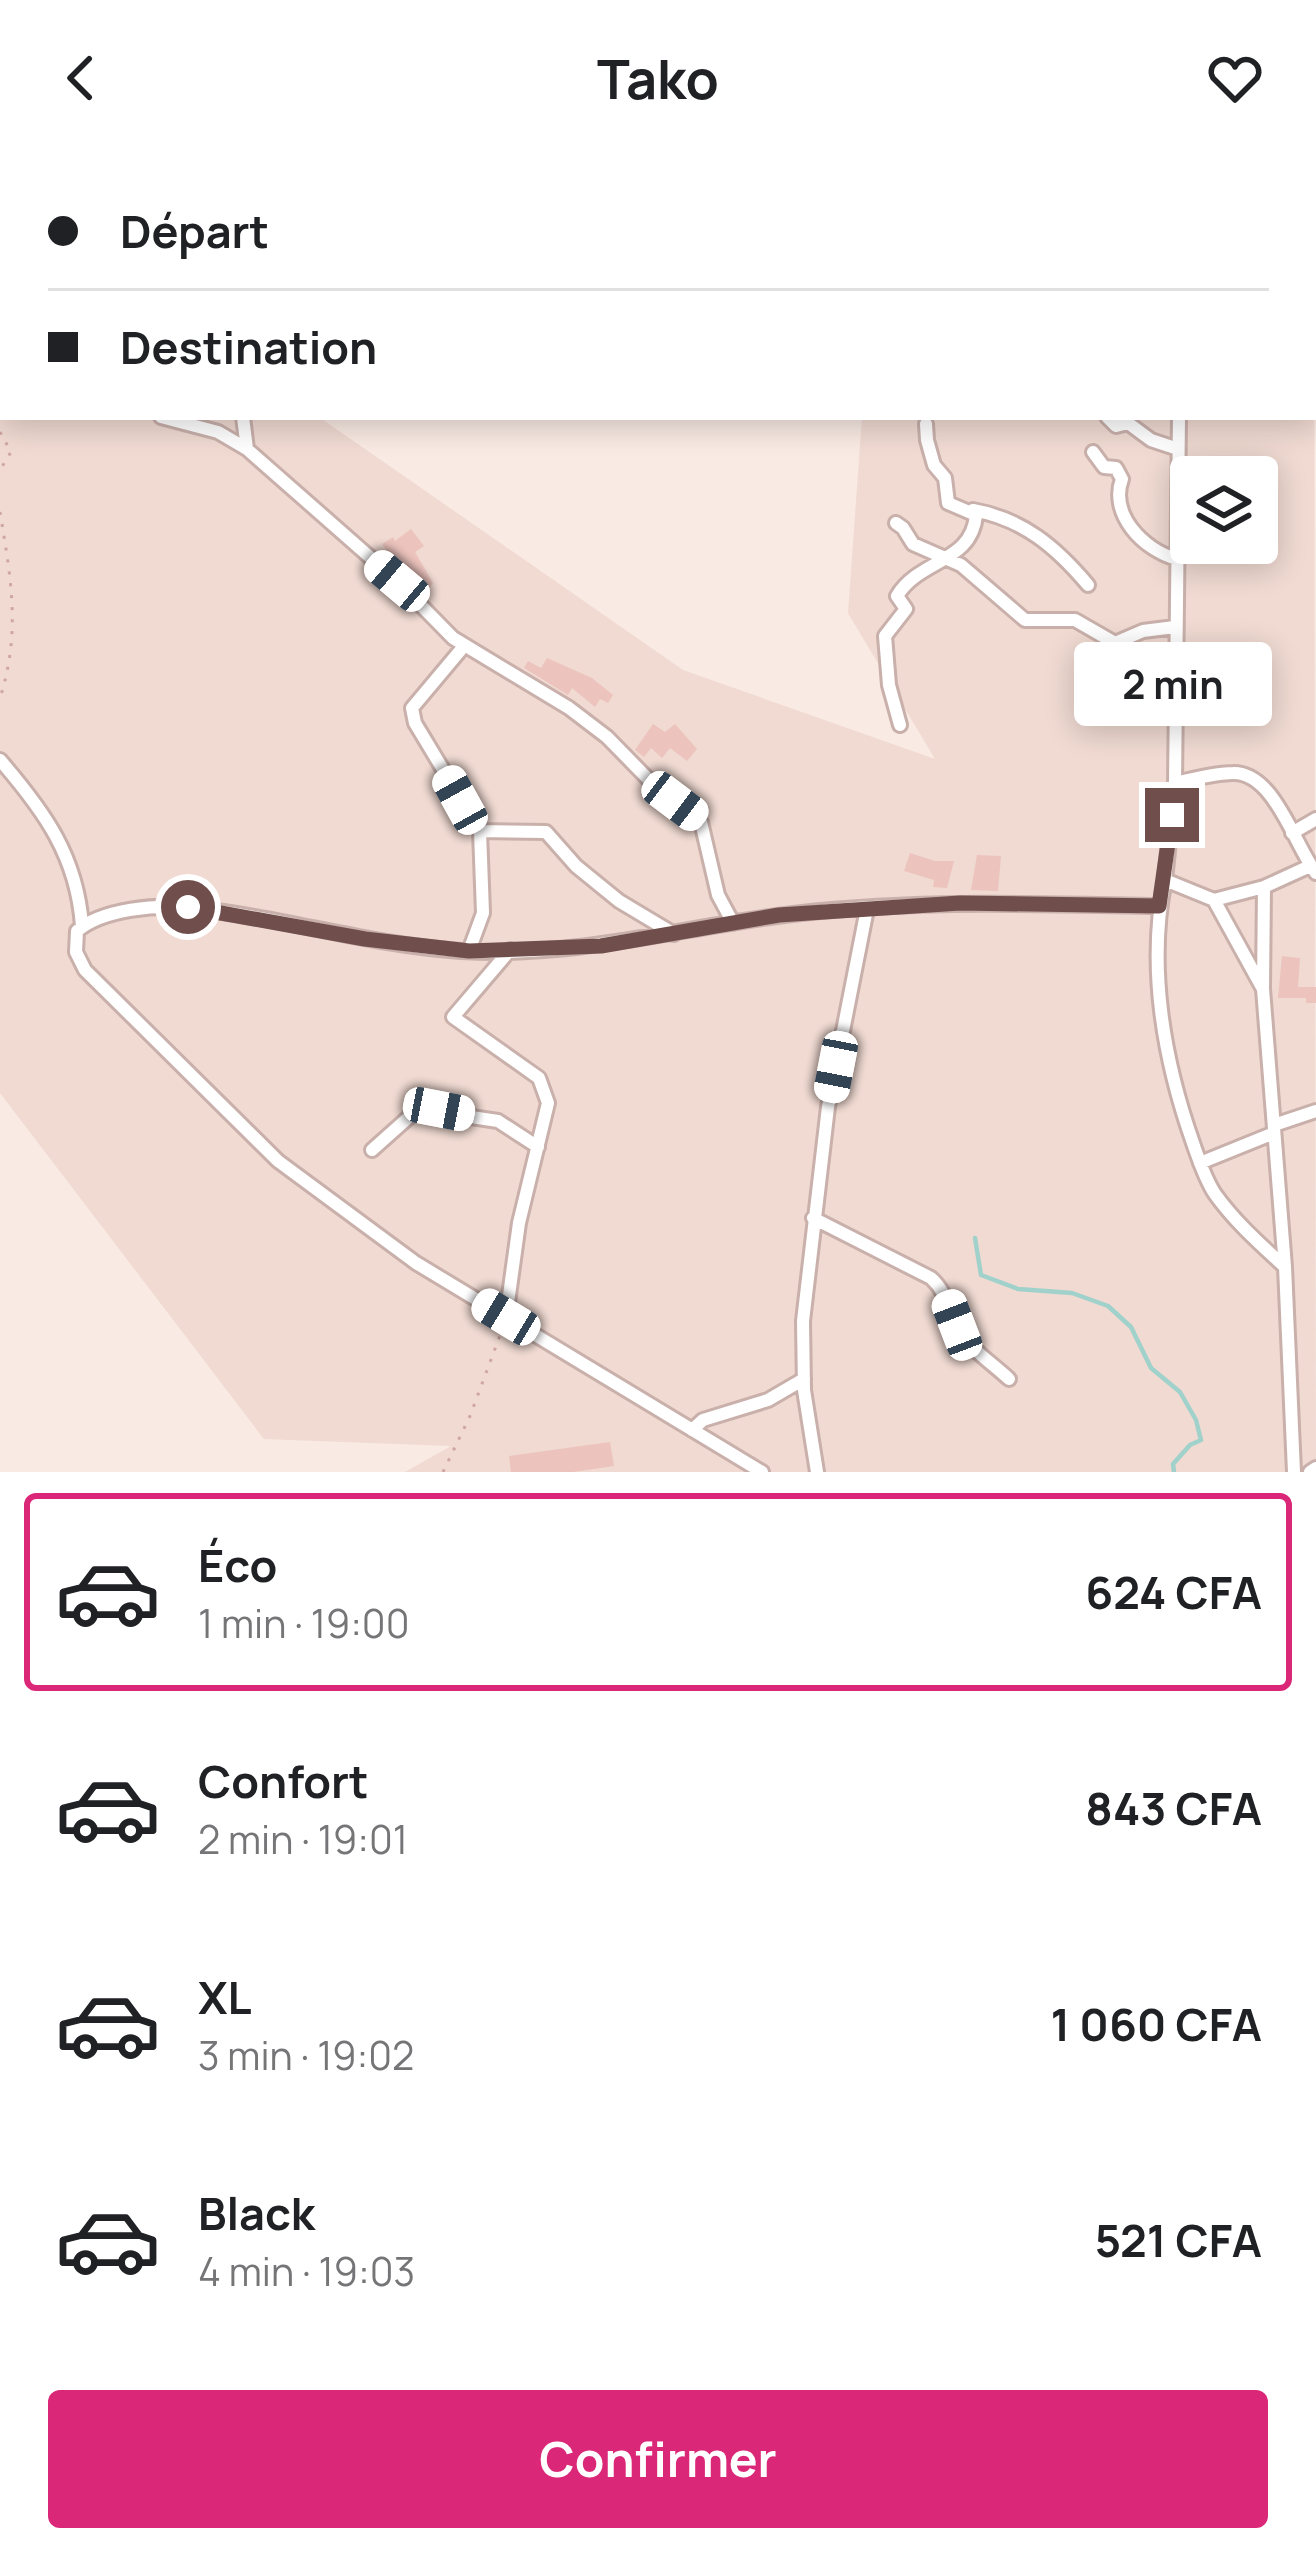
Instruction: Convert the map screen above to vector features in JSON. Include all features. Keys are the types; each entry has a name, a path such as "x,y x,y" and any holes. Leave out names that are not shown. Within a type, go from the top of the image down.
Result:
{"street":[{"path":"172,420 218,432 247,449 464,646 607,736 654,785 701,822 718,895 733,923"},
{"path":"243,420 247,449"},
{"path":"1111,420 1116,426 1128,423 1150,440 1178,448"},
{"path":"1178,456 1179,420"},
{"path":"926,424 926,440 934,465 945,478 948,503 999,515 1035,534 1056,548 1088,585"},
{"path":"1094,452 1104,467 1116,468 1121,478 1120,513 1162,555 1170,557"},
{"path":"900,725 889,685 885,636 906,609 897,596 906,581 957,554 975,530 976,515 966,509"},
{"path":"896,523 913,544 962,565 1025,620 1075,620 1115,643 1143,631 1175,627"},
{"path":"1177,564 1175,782 1159,906 1161,1016 1178,1101 1212,1190 1285,1267"},
{"path":"464,646 415,700 412,716 480,831 483,913 469,951"},
{"path":"0,760 52,824 66,852 80,897 82,926 75,944 85,970 278,1161 416,1263 761,1472"},
{"path":"1165,880 1214,900 1313,869 1268,791 1254,777 1231,772 1175,782"},
{"path":"1292,833 1316,818"},
{"path":"480,831 546,832 604,890 674,934"},
{"path":"1264,887 1263,988 1285,1267 1294,1472"},
{"path":"1214,900 1263,988"},
{"path":"82,926 102,917 188,907 365,939 469,951 601,946 779,915 867,909 960,903 1159,906"},
{"path":"817,1472 804,1379 803,1321 828,1107 867,909"},
{"path":"506,1317 519,1223 548,1103 544,1085 453,1017 510,950"},
{"path":"372,1150 418,1109 498,1121 538,1147"},
{"path":"1200,1163 1316,1111"},
{"path":"813,1218 931,1278 944,1292 970,1346 1009,1379"},
{"path":"692,1430 703,1420 768,1400 804,1379"}],"path":[{"path":"0,313 0,326"},
{"path":"0,432 10,452 0,470"},
{"path":"0,512 14,603 12,661 0,698"},
{"path":"443,1472 470,1416 506,1317"}],"shaded area":[{"path":"0,420 323,420 683,670 935,759 848,613 862,420 1314,420 1316,1472 405,1472 451,1446 264,1439 0,1093"}],"building":[{"path":"411,529 424,546 415,552 433,583 428,589 399,569 382,544"},
{"path":"547,658 592,678 613,695 608,703 600,699 595,707 572,688 568,695 524,668 528,661 541,668"},
{"path":"653,724 665,732 675,724 697,749 687,761 670,748 662,758 651,748 644,757 635,750"},
{"path":"910,853 954,861 947,888 933,887 934,880 904,871"},
{"path":"977,855 1001,856 998,891 971,890"},
{"path":"1282,956 1300,958 1298,987 1316,987 1316,1003 1306,1003 1306,998 1278,998"},
{"path":"610,1442 614,1466 573,1472 511,1472 509,1456"}],"waterway":[{"path":"975,1238 981,1275 1018,1289 1072,1293 1108,1306 1131,1327 1151,1368 1180,1392 1196,1420 1201,1440 1173,1464 1174,1472"}],"route":[{"path":"188,907 365,939 469,951 601,946 779,915 960,903 1159,906 1172,815"}]}
